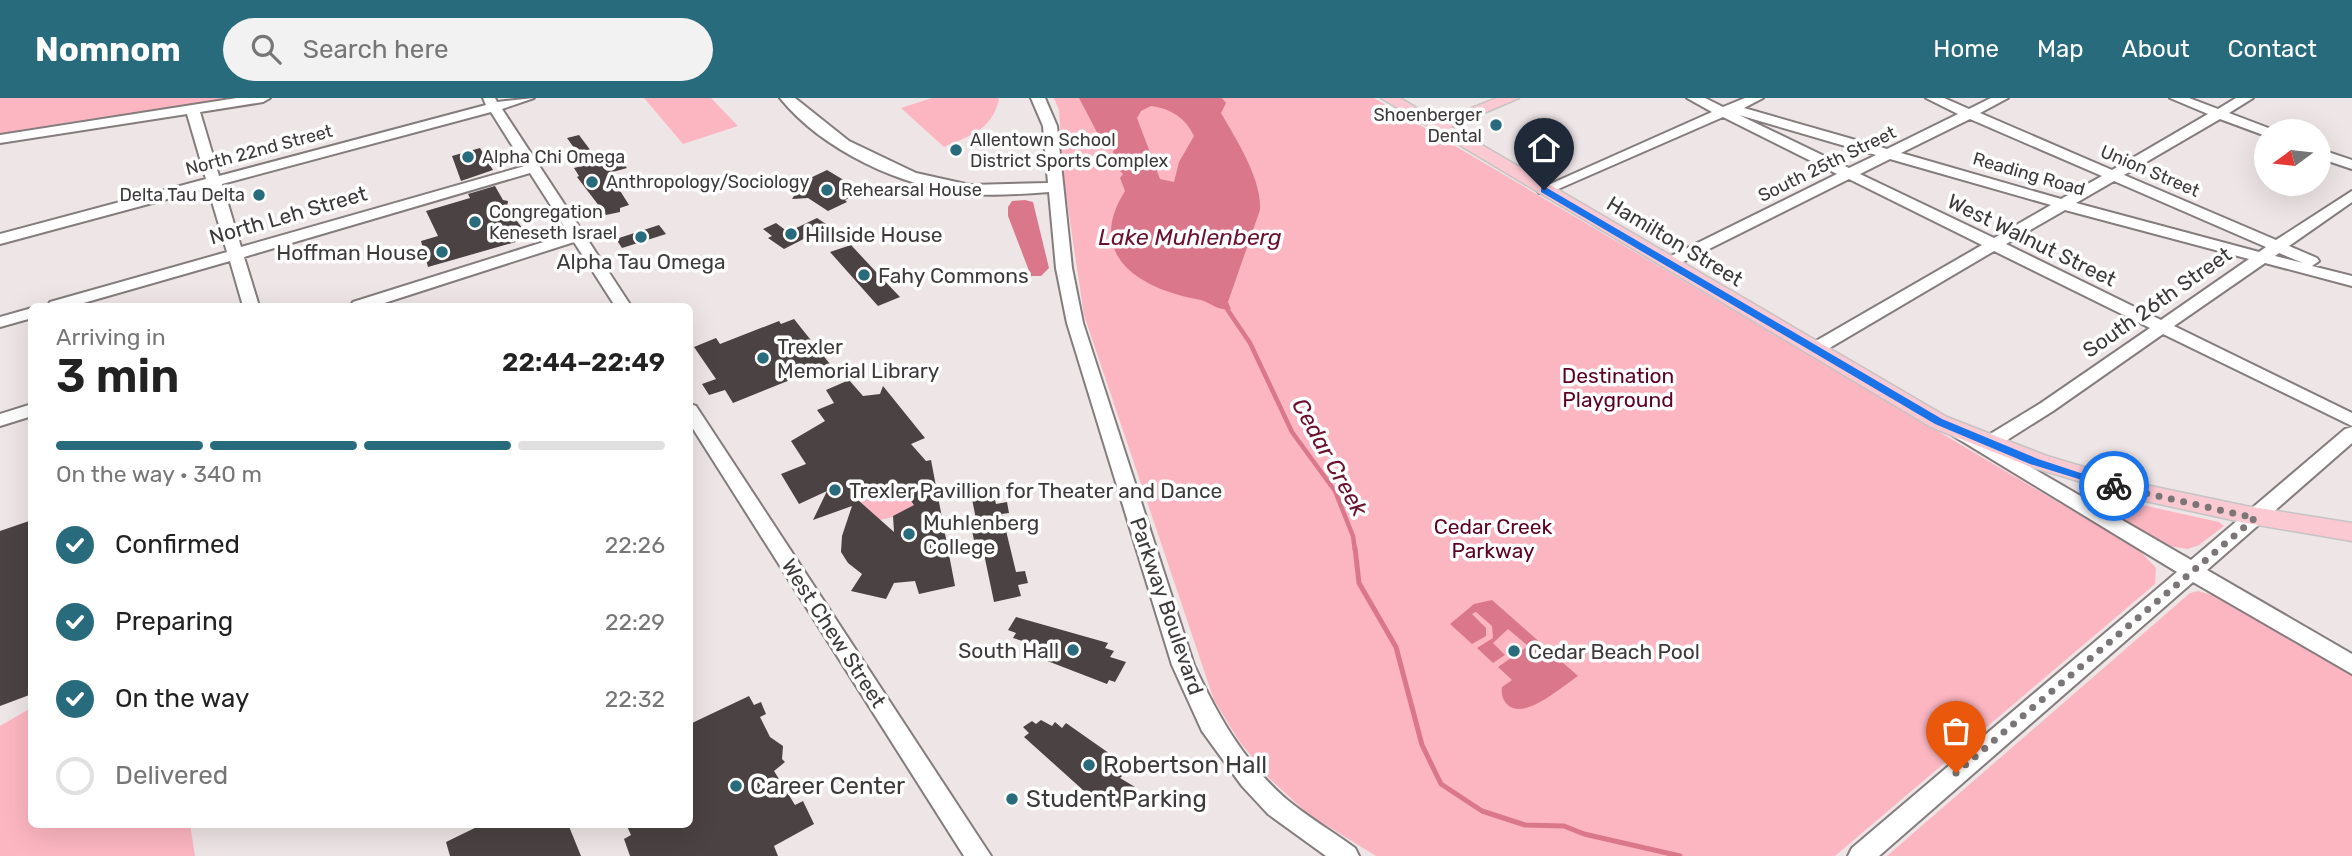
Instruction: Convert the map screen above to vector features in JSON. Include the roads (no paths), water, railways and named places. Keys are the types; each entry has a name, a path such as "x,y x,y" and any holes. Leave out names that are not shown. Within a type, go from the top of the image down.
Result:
{"main road":[{"name":"Hamilton Street","path":"1389,98 1939,422 1987,444 2114,486 2255,518 2352,532"},
{"path":"1437,127 1511,98"}],"street":[{"path":"0,139 263,98"},
{"name":"North 22nd Street","path":"0,239 214,182 492,102 527,98"},
{"path":"787,98 830,135 869,157 917,177 976,190 1056,187"},
{"name":"Parkway Boulevard","path":"1038,98 1049,126 1064,268 1075,323 1183,665 1210,724 1250,779 1297,822 1346,856"},
{"name":"West Walnut Street","path":"1695,98 1727,110 1849,174 2352,420"},
{"path":"1544,190 1756,98"},
{"name":"Union Street","path":"1933,98 2352,280"},
{"name":"South 25th Street","path":"1669,263 2001,98"},
{"path":"2177,98 2254,128"},
{"path":"1815,349 2246,98"},
{"path":"492,102 621,303"},
{"path":"192,109 250,303"},
{"name":"Reading Road","path":"1727,110 2261,258 2352,280"},
{"path":"2331,157 2352,165"},
{"name":"North Leh Street","path":"67,303 533,168"},
{"name":"South 26th Street","path":"1987,444 2046,407 2352,195"},
{"path":"368,303 578,236"},
{"path":"0,323 28,314"},
{"path":"0,420 28,411"},
{"name":"West Chew Street","path":"693,415 978,856"},
{"name":"Hamilton Street","path":"1939,422 2352,665"},
{"path":"1861,856 2352,433"}],"water":[{"name":"Lake Muhlenberg","path":"1079,98 1222,98 1226,103 1221,113 1252,173 1260,198 1260,210 1228,302 1231,309 1221,309 1155,286 1138,277 1124,264 1115,250 1111,233 1114,213 1125,191 1120,178 1123,174 1114,162 1114,148 1101,140","holes":["1151,106 1182,119 1194,136 1179,162 1174,182 1160,179 1137,118 1141,111"]},
{"path":"1012,201 1033,202 1049,268 1041,276 1031,276 1008,216 1008,207"},
{"path":"1492,600 1578,676 1534,705 1516,709 1509,706 1503,698 1502,687 1512,680 1498,667 1528,646 1508,629 1493,643 1505,655 1493,663 1477,648 1493,638 1492,626 1476,612 1472,614 1486,628 1486,636 1472,644 1450,624 1474,604"}],"waterway":[{"name":"Cedar Creek","path":"1227,309 1250,343 1292,432 1335,491 1353,536 1355,550"},
{"name":"Cedar Creek","path":"1355,548 1359,583 1396,647 1422,745 1441,784 1482,811 1525,825 1564,826 1584,834 1680,856"}],"place":[{"name":"Shoenberger Dental","path":"1496,125"},
{"name":"Allentown School District Sports Complex","path":"956,150"},
{"name":"Alpha Chi Omega","path":"468,157"},
{"name":"Anthropology/Sociology","path":"592,182"},
{"name":"Rehearsal House","path":"827,190"},
{"name":"Delta Tau Delta","path":"259,195"},
{"name":"Congregation Keneseth Israel","path":"475,222"},
{"name":"Hillside House","path":"791,234"},
{"name":"Alpha Tau Omega","path":"641,237"},
{"name":"Hoffman House","path":"442,252"},
{"name":"Fahy Commons","path":"864,275"},
{"name":"Trexler Memorial Library","path":"763,358"},
{"name":"Trexler Pavillion for Theater and Dance","path":"835,490"},
{"name":"Muhlenberg College","path":"909,534"},
{"name":"South Hall","path":"1073,650"},
{"name":"Cedar Beach Pool","path":"1514,651"},
{"name":"Robertson Hall","path":"1089,765"},
{"name":"Career Center","path":"736,786"},
{"name":"Student Parking","path":"1012,799"}],"park label":[{"name":"Destination Playground","path":"1618,387"},
{"name":"Cedar Creek Parkway","path":"1493,538"}]}
